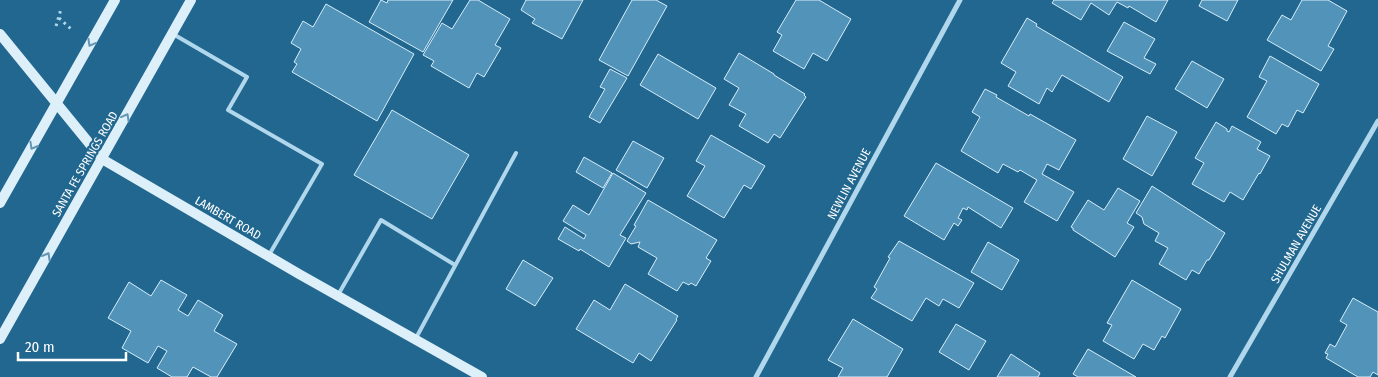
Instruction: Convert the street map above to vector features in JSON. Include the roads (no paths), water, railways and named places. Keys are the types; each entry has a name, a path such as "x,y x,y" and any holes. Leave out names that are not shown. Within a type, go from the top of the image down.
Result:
{"main road":[{"path":"0,203 115,0"},
{"name":"SANTA FE SPRINGS ROAD","path":"0,339 192,0"},
{"name":"LAMBERT ROAD","path":"0,34 102,159 268,256 482,377"}],"street":[{"name":"NEWLIN AVENUE","path":"756,377 960,0"},
{"name":"SHULMAN AVENUE","path":"1230,377 1378,122"}],"lane":[{"path":"173,34 247,77 228,110 322,164 268,256"},
{"path":"416,338 516,153"},
{"path":"338,295 381,220 455,265"}]}
